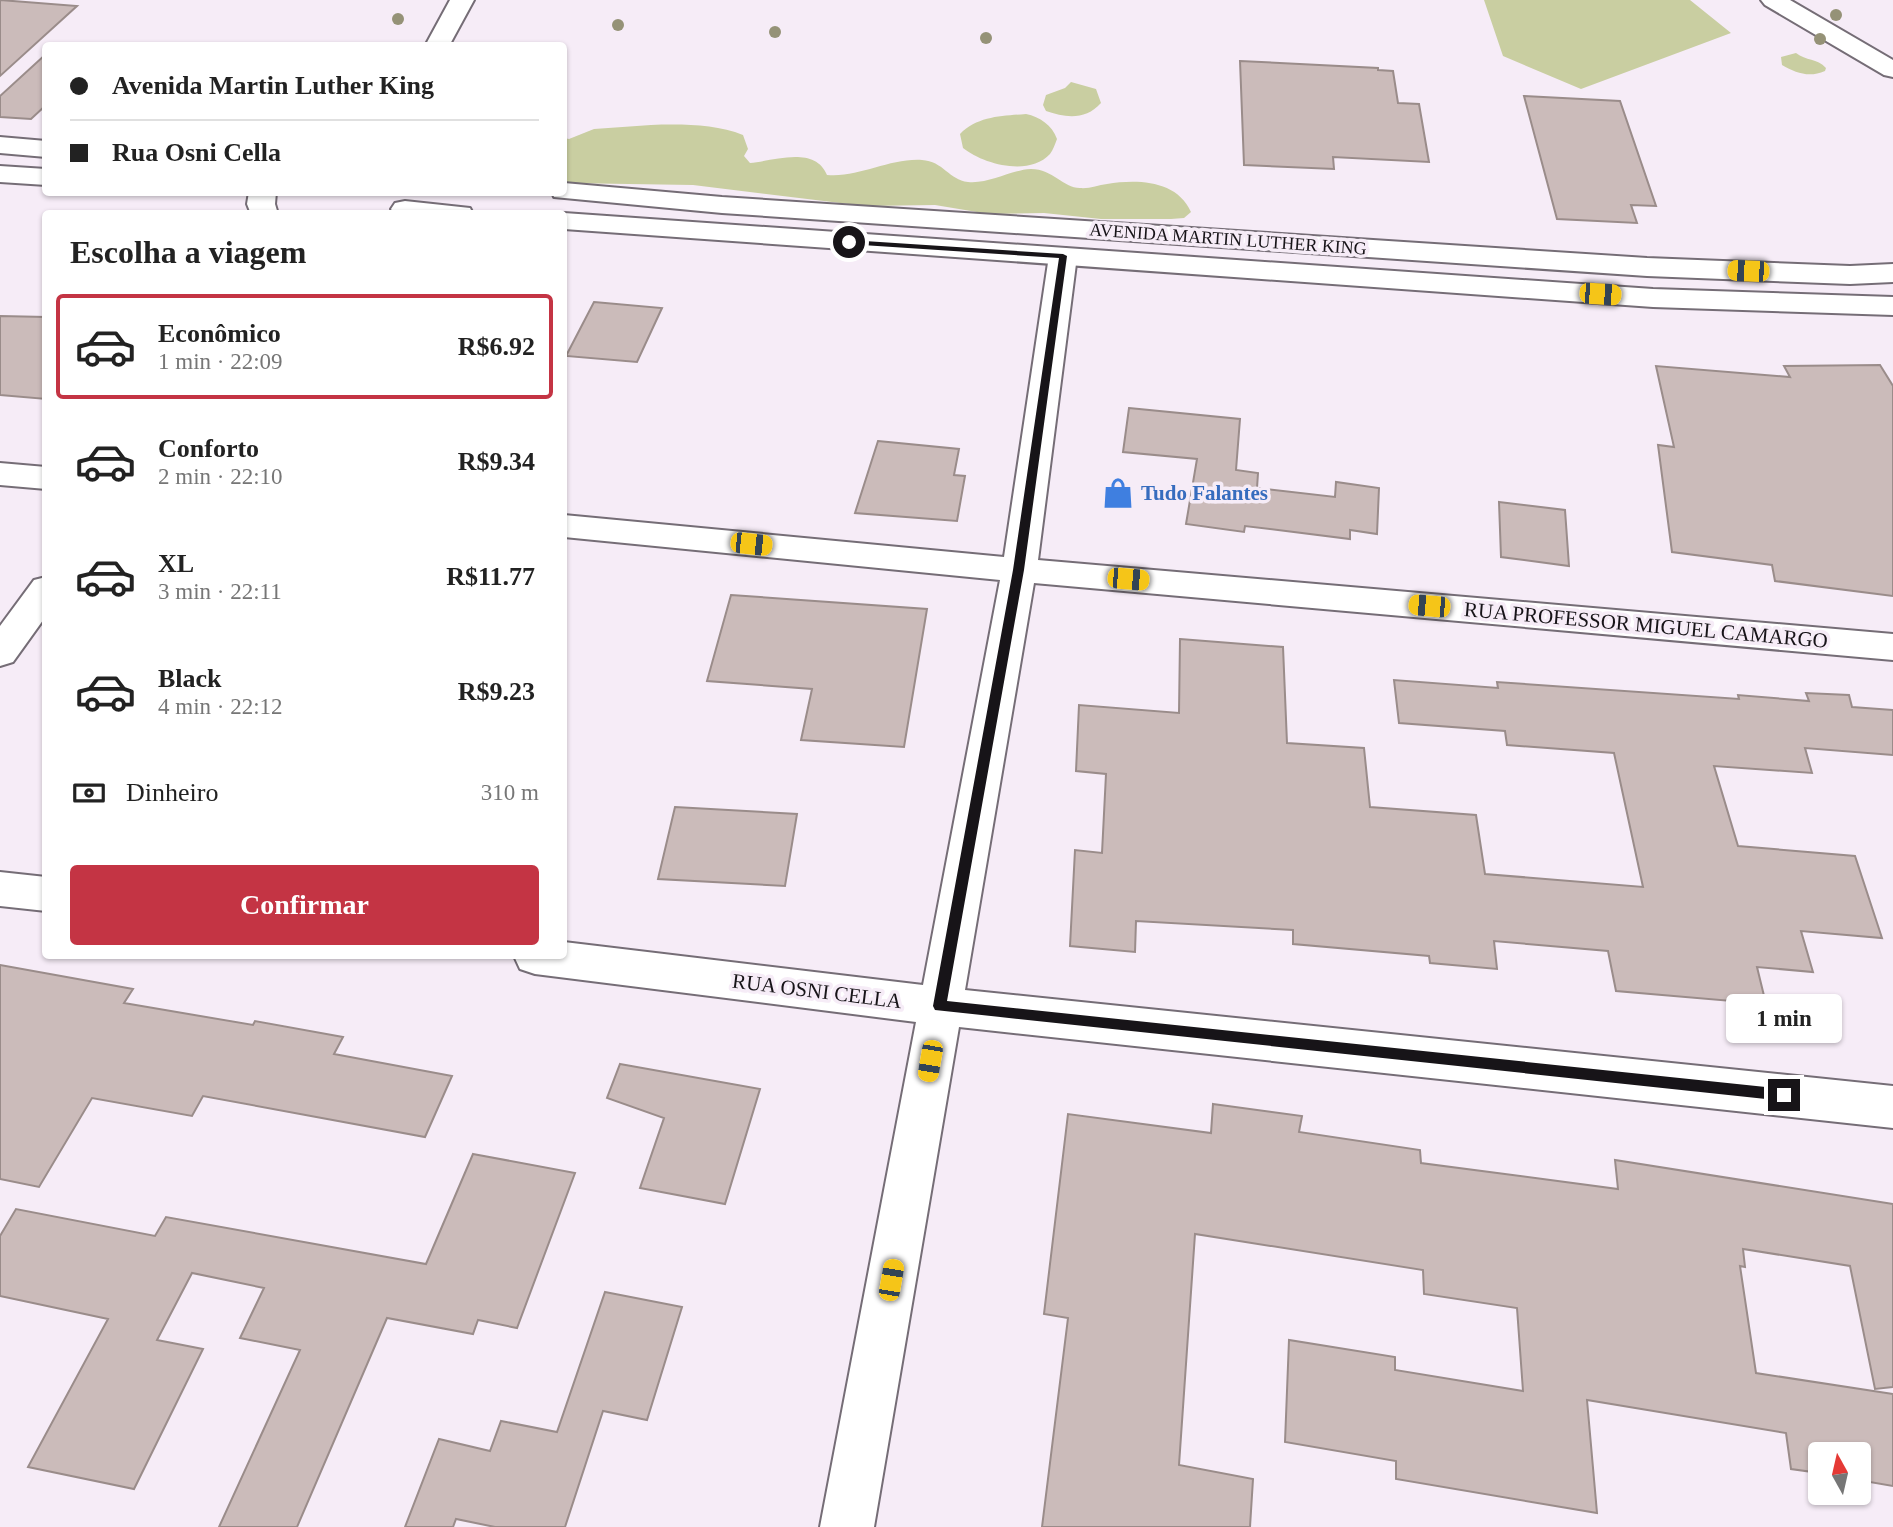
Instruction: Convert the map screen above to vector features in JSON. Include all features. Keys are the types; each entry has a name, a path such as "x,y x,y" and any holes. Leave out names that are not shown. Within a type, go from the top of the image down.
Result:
{"street":[{"path":"439,42 462,0"},
{"path":"1773,0 1893,70"},
{"path":"0,145 42,149"},
{"path":"0,174 42,177"},
{"name":"AVENIDA MARTIN LUTHER KING","path":"567,191 736,206 1647,267 1850,275 1893,273"},
{"path":"407,205 436,210"},
{"name":"AVENIDA MARTIN LUTHER KING","path":"567,221 1653,298 1892,308"},
{"path":"847,1527 1018,570 1063,256"},
{"path":"1647,267 1653,298"},
{"path":"0,474 42,478"},
{"name":"RUA PROFESSOR MIGUEL CAMARGO","path":"567,526 1018,570 1893,647"},
{"path":"0,653 42,595"},
{"path":"0,889 42,894"},
{"name":"RUA OSNI CELLA","path":"559,959 940,1006 1893,1107"}],"green space":[{"path":"1484,0 1690,0 1731,33 1581,89 1503,56"},
{"path":"1796,53 1819,63 1826,68 1825,71 1803,74 1782,65 1781,57"},
{"path":"1071,82 1096,89 1101,103 1082,115 1061,115 1046,111 1043,105 1046,95 1065,88"},
{"path":"1026,114 1045,122 1057,139 1050,154 1041,161 1030,165 1006,166 982,159 963,148 960,134 967,128 991,118"},
{"path":"698,125 733,131 743,135 748,149 744,156 750,163 803,157 821,166 827,175 851,174 898,162 922,160 935,164 961,181 968,182 984,181 1031,169 1046,172 1068,185 1080,188 1119,182 1143,182 1176,193 1185,201 1191,212 1184,218 1171,219 1101,219 1044,213 989,214 935,205 865,206 693,185 567,183 567,139 594,129"}],"building":[{"path":"0,0 77,6 0,76"},
{"path":"42,58 42,109 31,119 0,117 0,96"},
{"path":"1240,61 1393,71 1398,103 1419,104 1429,162 1333,157 1334,169 1244,165"},
{"path":"1524,96 1620,101 1656,206 1631,205 1637,223 1557,219"},
{"path":"594,302 662,308 637,362 567,354"},
{"path":"0,316 42,317 42,399 0,395"},
{"path":"1880,365 1893,386 1893,596 1775,581 1772,565 1672,552 1658,445 1674,447 1656,366 1790,377 1784,366"},
{"path":"1129,408 1240,419 1236,470 1258,473 1257,488 1335,497 1336,482 1379,488 1377,534 1350,530 1350,539 1245,526 1244,532 1186,524 1197,459 1123,452"},
{"path":"878,441 959,449 954,475 965,476 957,521 855,513"},
{"path":"1499,502 1565,510 1569,566 1501,557"},
{"path":"731,595 927,609 904,747 801,740 812,689 707,681"},
{"path":"1180,639 1283,647 1287,743 1364,748 1370,807 1476,815 1485,874 1643,887 1614,753 1507,745 1505,731 1399,723 1394,680 1498,688 1497,682 1739,699 1738,695 1809,701 1806,693 1849,695 1852,707 1893,710 1893,755 1805,748 1812,773 1714,766 1738,846 1855,856 1882,938 1801,931 1813,972 1757,967 1766,1004 1616,991 1608,951 1494,941 1497,969 1430,963 1429,956 1293,944 1293,930 1136,921 1135,952 1070,946 1075,850 1102,853 1106,774 1076,771 1079,705 1179,713"},
{"path":"675,807 797,814 785,886 658,879"},
{"path":"0,965 133,989 124,1003 253,1025 255,1021 343,1037 334,1054 452,1076 425,1137 203,1096 192,1116 92,1098 39,1187 0,1179"},
{"path":"620,1064 760,1089 725,1204 640,1188 664,1118 607,1098"},
{"path":"1213,1104 1302,1116 1299,1132 1420,1150 1421,1163 1618,1189 1615,1160 1893,1204 1893,1387 1875,1389 1850,1266 1743,1249 1745,1267 1740,1266 1756,1373 1893,1394 1893,1486 1871,1482 1871,1442 1808,1442 1808,1471 1791,1469 1786,1433 1587,1400 1597,1513 1396,1479 1396,1461 1285,1442 1289,1340 1395,1357 1395,1370 1523,1391 1517,1308 1424,1294 1423,1270 1195,1234 1179,1465 1253,1479 1250,1527 1042,1527 1068,1318 1044,1314 1068,1114 1211,1133"},
{"path":"473,1154 575,1173 517,1328 478,1320 473,1334 387,1318 297,1527 219,1527 300,1350 240,1338 264,1288 192,1273 157,1340 203,1349 134,1489 28,1467 108,1319 0,1296 0,1236 16,1209 155,1236 166,1217 426,1264"},
{"path":"605,1292 682,1307 647,1420 603,1411 565,1527 495,1527 456,1519 453,1527 405,1527 439,1439 490,1451 501,1421 557,1432"}],"place":[{"name":"Tudo Falantes","path":"1118,493"}],"route":[{"path":"849,242 1063,256 1018,570 940,1006 1784,1095"}]}
